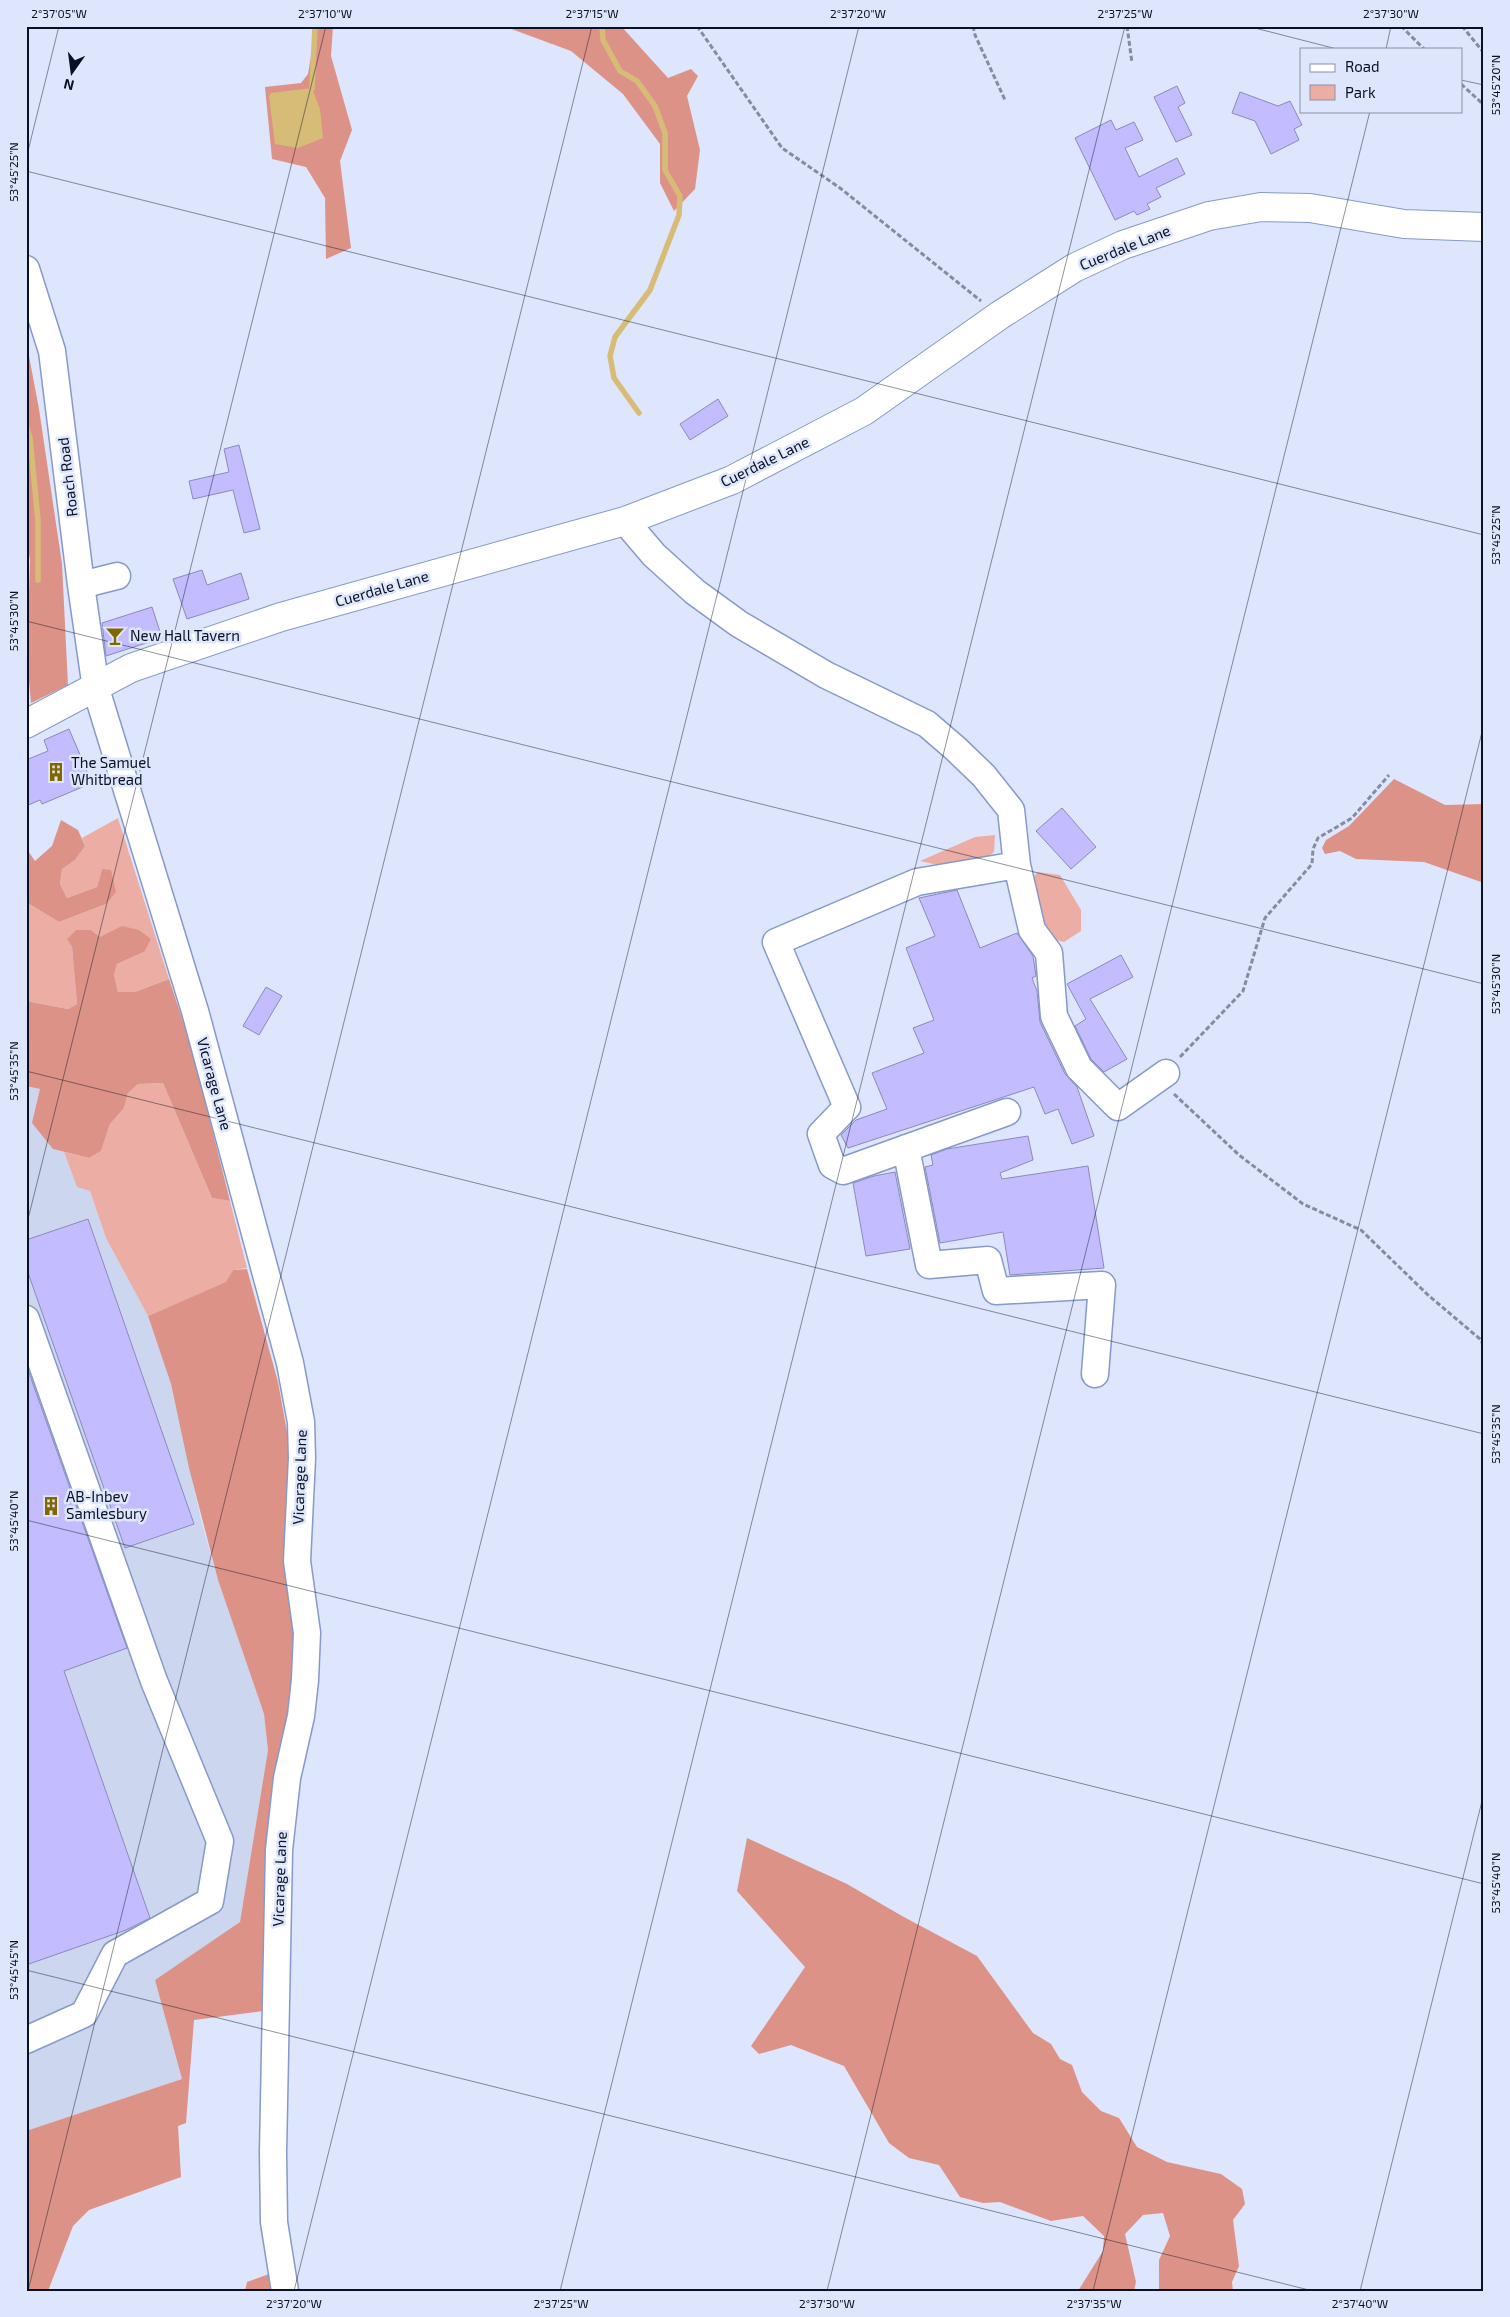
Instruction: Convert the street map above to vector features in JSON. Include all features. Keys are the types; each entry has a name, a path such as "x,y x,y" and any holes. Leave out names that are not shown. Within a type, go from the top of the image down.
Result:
{"main road":[{"name":"Cuerdale Lane","path":"26,724 131,668 281,617 624,521 732,480 864,411 1000,315 1074,268 1122,245 1209,216 1261,207 1310,208 1404,224 1484,227"}],"street":[{"name":"Roach Road","path":"26,269 52,351 81,585 96,688"},
{"path":"624,521 661,561 695,592 739,624 826,675 927,724 984,776 1011,810 1016,865 1032,930 1050,953 1054,1016 1079,1068 1118,1107 1165,1080"},
{"path":"81,585 117,576"},
{"name":"Vicarage Lane","path":"96,688 194,1011 290,1363 301,1422 302,1458 296,1561 307,1632 301,1716 286,1778 279,1850 273,2153 274,2222 285,2291"},
{"path":"1007,1112 843,1171 832,1165 821,1134 847,1107 776,942 917,882 1016,865"},
{"path":"906,1148 929,1265 988,1260 996,1291 1102,1285 1095,1374"},
{"path":"26,1319 154,1681 220,1841 210,1901 115,1954 84,2014 26,2040"}],"path":[{"path":"698,26 782,148 840,188 1000,315"},
{"path":"973,26 975,35 1005,100"},
{"path":"1127,26 1132,63"},
{"path":"1401,26 1423,48"},
{"path":"1462,26 1484,53"},
{"path":"1462,85 1484,105"},
{"path":"1388,775 1352,818 1318,838 1313,849 1312,864 1265,918 1243,991 1165,1080 1239,1155 1303,1204 1361,1230 1428,1295 1480,1340 1484,1346"}],"shaded area":[{"path":"316,26 333,26 331,56 352,130 340,161 351,248 326,259 325,198 306,167 272,159 265,87 301,83 308,74"},
{"path":"503,26 621,26 668,78 691,69 698,76 687,96 700,150 695,189 674,211 660,183 660,144 623,94 571,51"},
{"path":"312,88 320,109 323,138 298,148 275,144 269,96 271,93"},
{"path":"26,340 39,409 62,564 68,685 31,703 27,659 30,560 26,537"},
{"path":"1394,779 1445,805 1484,804 1484,883 1424,862 1356,859 1340,851 1325,854 1322,848 1326,840 1349,826"},
{"path":"61,820 78,830 85,846 75,860 62,869 60,884 67,898 97,887 102,869 111,870 116,892 106,904 59,922 26,902 26,848 35,861 52,846"},
{"path":"122,926 139,930 151,939 144,952 117,964 114,975 118,992 135,992 169,979 191,1045 230,1201 212,1198 163,1083 138,1084 128,1093 124,1108 110,1124 101,1151 89,1158 53,1149 32,1123 40,1089 26,1086 26,1001 68,1009 77,1004 72,947 67,939 76,930 91,930 100,937"},
{"path":"26,1086 40,1089 53,1149 64,1152 77,1187 90,1191 106,1238 148,1316 171,1384 201,1520 218,1580 264,1714 268,1750 240,1923 155,1980 182,2079 26,2131"},
{"path":"247,1269 278,1382 289,1443 289,1496 284,1549 294,1625 293,1693 263,2011 194,2020 186,2123 178,2126 181,2177 89,2210 73,2226 48,2291 26,2291 26,2131 182,2079 155,1980 240,1922 268,1750 264,1714 218,1580 189,1468 171,1384 148,1316 226,1282 233,1270"},
{"path":"747,1838 847,1884 977,1956 1033,2033 1051,2044 1060,2059 1072,2065 1082,2092 1101,2111 1119,2118 1137,2147 1167,2162 1221,2174 1242,2189 1245,2204 1233,2220 1239,2266 1232,2282 1233,2291 1159,2291 1159,2260 1170,2236 1163,2213 1143,2215 1125,2234 1136,2282 1134,2291 1078,2291 1103,2251 1104,2236 1083,2216 1051,2221 1000,2202 983,2203 960,2197 939,2165 909,2158 889,2143 844,2066 791,2045 759,2054 751,2046 805,1967 737,1891"},
{"path":"269,2274 272,2291 245,2291 247,2282"}],"green space":[{"path":"118,818 169,979 135,992 118,992 114,975 117,964 144,952 100,937 91,930 68,939 72,947 77,1004 68,1009 26,1001 26,902 59,922 106,904 102,869 97,887 67,898 60,884 62,869 75,860 85,846 82,838"},
{"path":"995,835 994,852 981,863 951,868 920,861 975,837"},
{"path":"1038,872 1060,875 1081,910 1081,931 1064,942 1044,937 1023,888"},
{"path":"163,1083 212,1198 230,1201 247,1268 233,1270 227,1282 148,1316 106,1238 90,1191 77,1187 64,1152 89,1158 101,1151 110,1124 124,1108 128,1093 138,1084"}],"building":[{"path":"1177,86 1185,103 1178,107 1192,135 1176,142 1154,97"},
{"path":"1240,92 1278,106 1290,101 1302,125 1294,129 1299,140 1271,154 1255,121 1232,113"},
{"path":"1111,120 1116,130 1134,122 1143,140 1125,148 1139,177 1177,158 1185,174 1156,188 1161,197 1147,204 1150,209 1137,215 1134,211 1115,220 1075,138"},
{"path":"718,399 728,416 690,440 680,424"},
{"path":"239,445 260,529 244,533 233,490 193,499 189,481 229,472 224,449"},
{"path":"202,570 207,585 241,573 249,599 187,619 173,579"},
{"path":"152,607 162,638 106,656 102,623"},
{"name":"The Samuel Whitbread","path":"69,729 92,783 42,804 40,800 26,806 26,760 48,751 44,740"},
{"path":"1062,808 1096,847 1071,869 1036,831"},
{"path":"957,890 980,948 1017,933 1033,956 1036,976 1032,978 1037,991 1040,1022 1065,1074 1077,1087 1094,1136 1072,1144 1058,1109 1045,1114 1034,1087 848,1148 841,1135 856,1120 887,1109 872,1073 924,1053 913,1028 934,1020 906,948 935,936 919,898"},
{"path":"1121,955 1133,977 1090,999 1127,1059 1104,1072 1091,1059 1075,1026 1086,1019 1067,984"},
{"path":"266,987 282,996 259,1035 243,1026"},
{"path":"1028,1136 1033,1160 1000,1173 1002,1179 1088,1166 1104,1268 1010,1275 1003,1232 940,1243 925,1167 933,1165 931,1155 947,1149"},
{"path":"895,1172 910,1249 866,1256 853,1183"},
{"path":"88,1219 194,1524 125,1548 26,1267 26,1240"},
{"path":"26,1370 28,1370 127,1648 64,1671 150,1918 126,1930 26,1965"}],"waterway":[{"path":"312,88 315,26"},
{"path":"602,26 603,40 620,71 637,81 655,106 665,133 665,170 680,196 679,215 650,290 615,337 610,356 614,378 639,413"},
{"path":"26,425 30,438 38,520 38,580"}],"place":[{"name":"New Hall Tavern","path":"115,636"},
{"name":"The Samuel Whitbread","path":"56,772"},
{"name":"AB-Inbev Samlesbury","path":"51,1506"}]}
